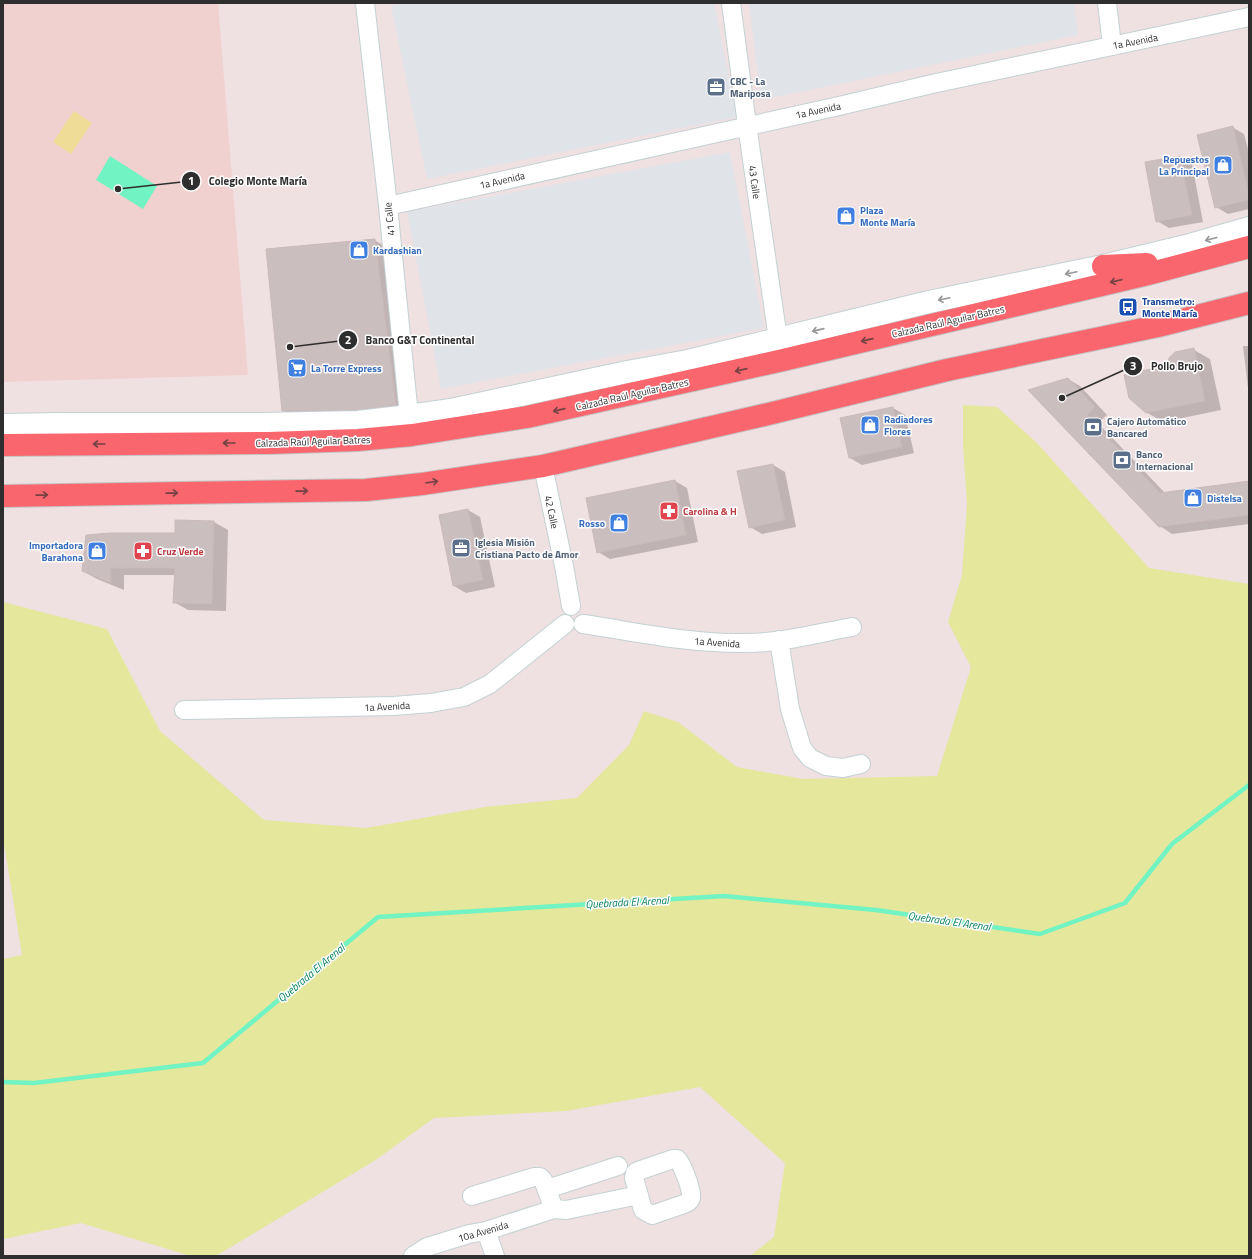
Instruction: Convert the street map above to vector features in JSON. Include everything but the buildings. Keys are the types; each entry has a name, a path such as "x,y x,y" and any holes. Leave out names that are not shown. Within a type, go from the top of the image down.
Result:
{"highway":[{"name":"Calzada Raúl Aguilar Batres","path":"3,445 268,443 358,440 410,426 527,417 783,360 1200,261 1249,247"},
{"path":"1103,266 1200,261"},
{"path":"3,496 366,490 422,484 542,466 764,415 947,370 1158,326 1249,303"}],"street":[{"name":"41 Calle","path":"365,3 388,206 410,426"},
{"name":"43 Calle","path":"731,3 778,339 783,360"},
{"path":"1107,3 1112,46"},
{"name":"1a Avenida","path":"388,206 932,84 1249,17"},
{"path":"3,425 358,422 410,426 451,410 619,373 688,361 929,302 1103,266 1186,246 1249,228"},
{"name":"42 Calle","path":"542,466 564,566 571,606 566,608 563,612 562,618 574,624"},
{"name":"1a Avenida","path":"184,710 394,706 431,703 464,696 490,684 574,624 716,643 748,644 852,627"},
{"path":"779,640 790,709 802,748 810,758 826,766 843,768 861,764"},
{"path":"547,1189 618,1166"},
{"path":"472,1196 534,1177 540,1177 547,1189 554,1209"},
{"name":"10a Avenida","path":"413,1256 427,1247 469,1234 486,1231 554,1209 566,1210 638,1195"},
{"path":"486,1231 495,1256"}],"shaded area":[{"path":"3,3 218,3 248,375 3,382"},
{"path":"404,3 714,3 737,117 427,179 391,6"},
{"path":"749,3 1074,3 1078,35 761,100"},
{"path":"74,111 92,123 71,154 53,142"},
{"path":"730,152 764,328 441,389 407,212"},
{"path":"110,156 157,186 143,209 96,180"},
{"path":"963,405 997,407 1037,443 1149,568 1249,584 1249,1256 750,1256 774,1237 785,1163 700,1087 566,1111 434,1118 374,1161 216,1256 191,1256 81,1223 3,1239 3,959 22,955 3,837 3,602 107,629 160,731 264,820 366,828 485,807 577,798 629,745 644,711 678,722 737,767 803,779 937,776 971,667 948,622 962,575 967,504 963,445"}],"waterway":[{"name":"Quebrada El Arenal","path":"3,1082 34,1083 203,1063 378,917 724,896 876,910 1040,934 1125,903 1172,844 1249,785"}],"place":[{"name":"CBC - La Mariposa","path":"716,87"},
{"name":"Repuestos La Principal","path":"1223,165"},
{"name":"Colegio Monte María","path":"118,189"},
{"name":"Plaza Monte María","path":"846,216"},
{"name":"Kardashian","path":"359,250"},
{"name":"Transmetro: Monte María","path":"1128,307"},
{"name":"Banco G&T Continental","path":"290,347"},
{"name":"La Torre Express","path":"297,368"},
{"name":"Pollo Brujo","path":"1062,398"},
{"name":"Radiadores Flores","path":"870,425"},
{"name":"Cajero Automático Bancared","path":"1093,427"},
{"name":"Banco Internacional","path":"1122,460"},
{"name":"Distelsa","path":"1193,498"},
{"name":"Carolina & H","path":"669,511"},
{"name":"Rosso","path":"619,523"},
{"name":"Iglesia Misión Cristiana Pacto de Amor","path":"461,548"},
{"name":"Importadora Barahona","path":"97,551"},
{"name":"Cruz Verde","path":"143,551"}]}
